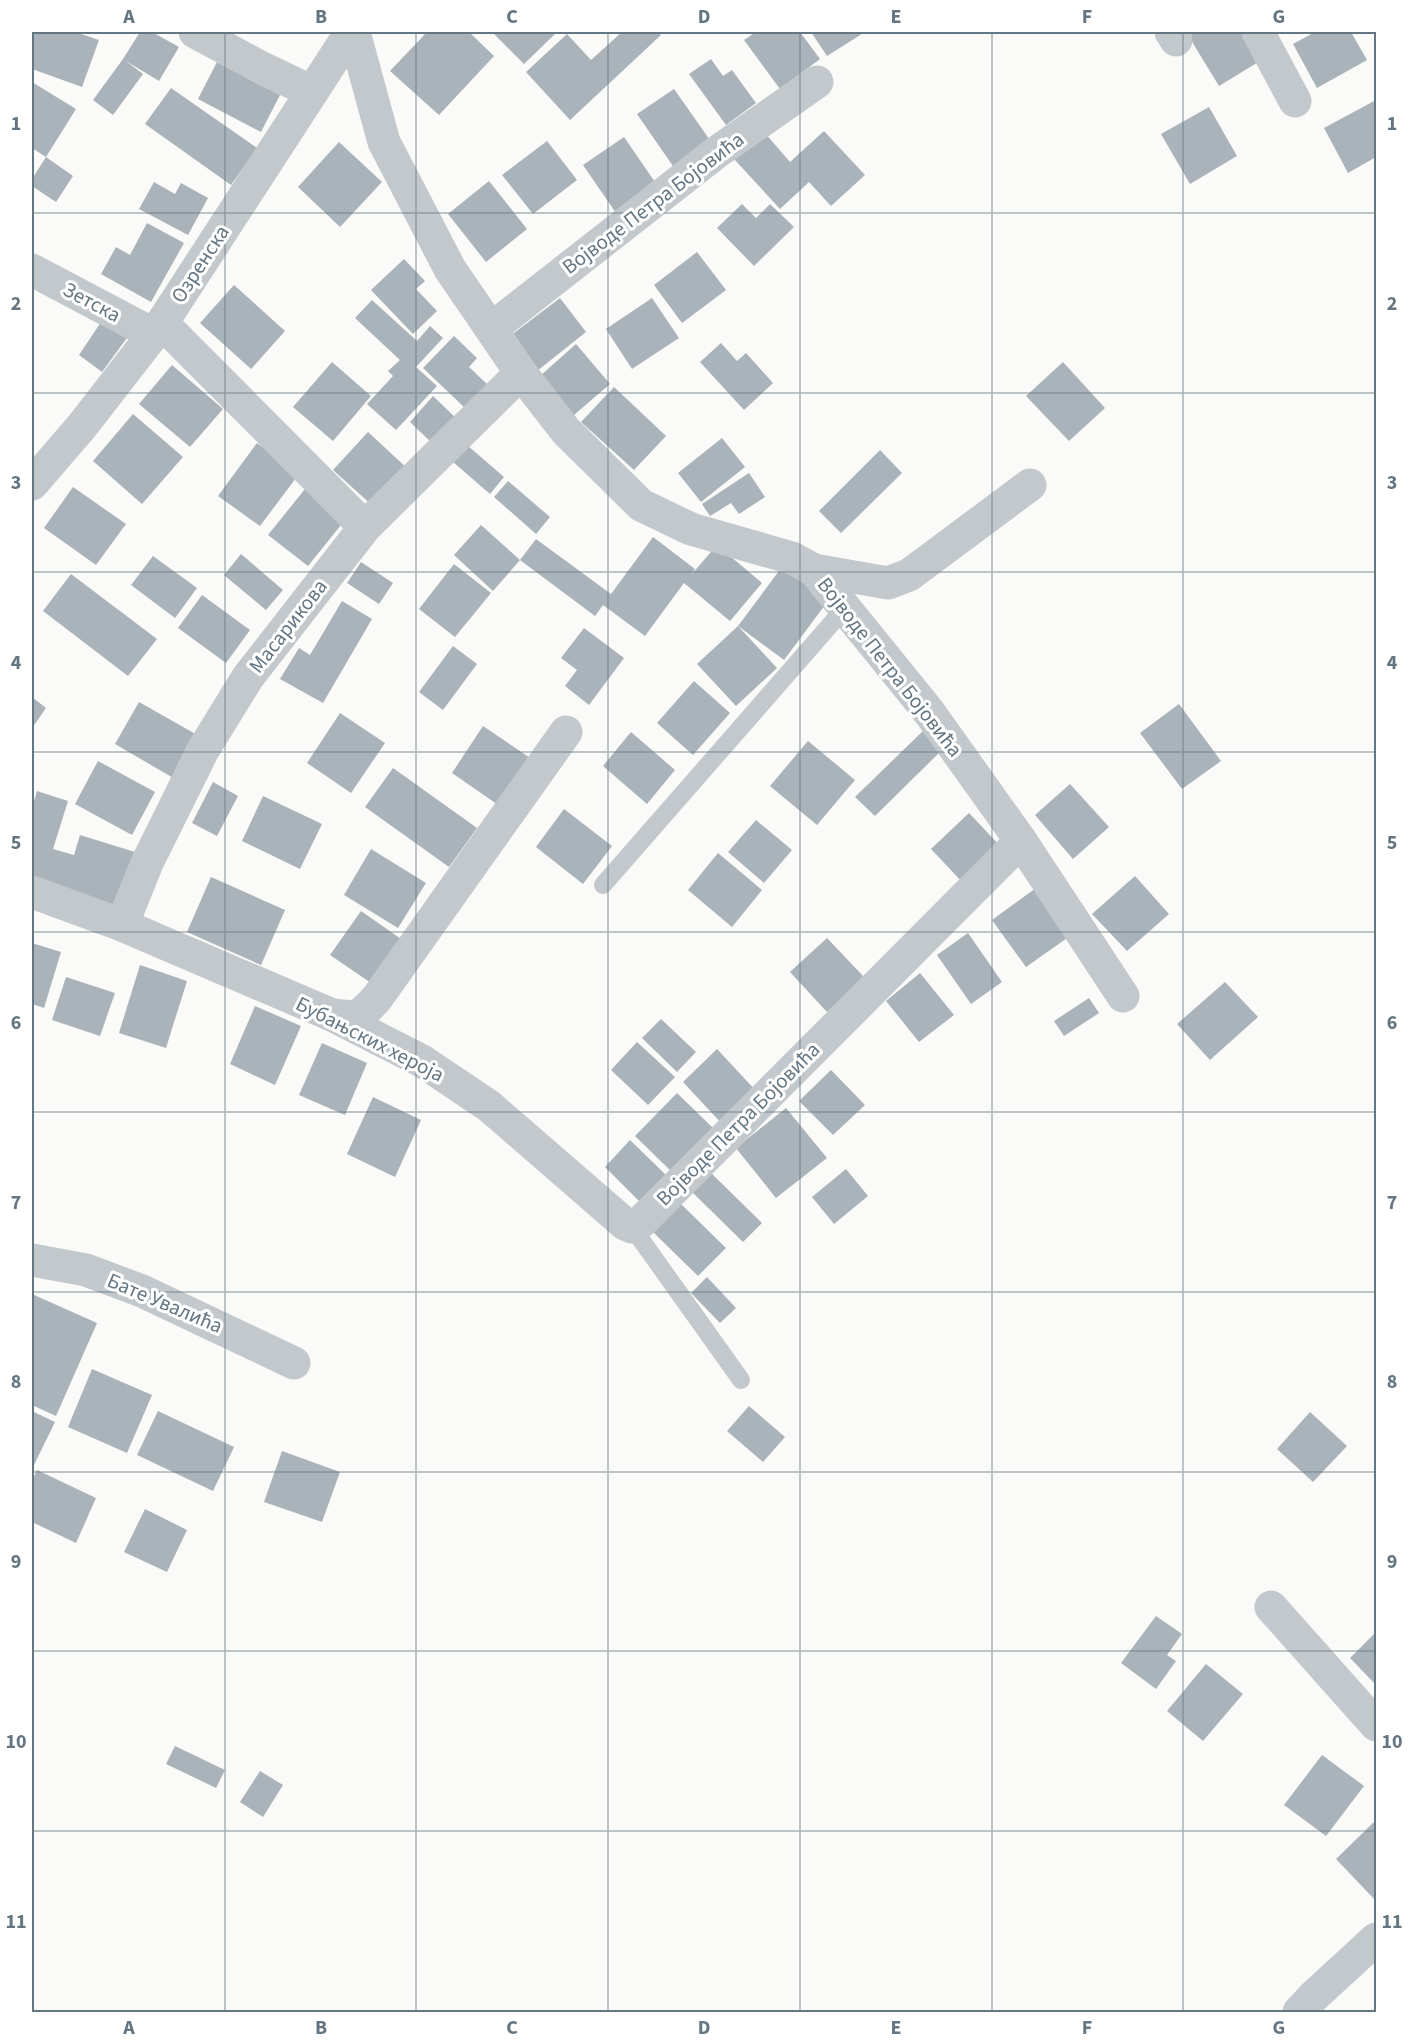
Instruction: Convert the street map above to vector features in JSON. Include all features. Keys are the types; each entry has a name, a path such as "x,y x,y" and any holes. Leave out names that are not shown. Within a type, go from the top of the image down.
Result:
{"street":[{"path":"195,32 312,92"},
{"name":"Озренска","path":"32,484 82,426 157,329 353,32"},
{"name":"Војводе Петра Бојовића","path":"353,32 384,142 450,269 521,373 566,431 641,505 691,529 792,558 814,570 929,712 1021,841 1123,996"},
{"path":"1258,32 1295,101"},
{"name":"Војводе Петра Бојовића","path":"492,328 717,153 818,82"},
{"name":"Зетска","path":"32,270 157,329 365,527"},
{"name":"Масарикова","path":"122,925 147,863 203,750 248,677 365,527 521,373"},
{"path":"814,570 888,583 909,575 1030,485"},
{"path":"332,1015 353,1018 365,1011 377,998 566,732"},
{"name":"Војводе Петра Бојовића","path":"632,1227 641,1222 1021,841"},
{"name":"Бубањских хероја","path":"32,892 122,925 332,1015 422,1062 489,1106 625,1224 632,1227"},
{"name":"Бате Увалића","path":"32,1260 86,1270 142,1291 294,1363"},
{"path":"1271,1607 1377,1725"},
{"path":"1299,2013 1313,1997 1377,1940"}],"lane":[{"path":"603,885 845,608"},
{"name":"Бубањских хероја","path":"632,1227 741,1380"}],"building":[{"path":"34,32 75,32 99,40 82,87 32,69"},
{"path":"140,32 152,32 179,47 159,81 126,61 143,74 113,115 93,100"},
{"path":"427,32 469,32 494,56 439,115 390,71"},
{"path":"492,32 557,32 524,64"},
{"path":"622,32 657,32 661,35 570,120 526,72 567,34 591,60"},
{"path":"756,32 800,32 820,59 780,89 744,40"},
{"path":"811,32 865,32 827,56"},
{"path":"1186,32 1242,32 1260,61 1219,86"},
{"path":"1315,32 1351,32 1367,60 1317,88 1293,44"},
{"path":"711,59 723,76 732,70 756,103 726,125 689,74"},
{"path":"217,62 280,95 261,132 198,99"},
{"path":"32,82 76,109 46,157 32,148"},
{"path":"171,88 257,148 231,185 145,124"},
{"path":"674,89 712,143 675,169 637,114"},
{"path":"1376,100 1376,157 1348,173 1324,128"},
{"path":"1209,107 1237,156 1190,184 1161,134"},
{"path":"824,131 865,175 831,206 809,182 780,209 734,159 764,132 790,162"},
{"path":"624,137 657,185 616,213 583,165"},
{"path":"547,141 577,180 533,214 502,175"},
{"path":"339,142 382,182 340,227 298,187"},
{"path":"46,157 73,176 56,202 32,186 32,179"},
{"path":"489,181 527,229 486,262 448,214"},
{"path":"154,182 175,194 181,183 208,198 188,235 139,209"},
{"path":"742,204 756,218 770,204 794,227 754,266 717,228"},
{"path":"147,223 184,243 151,302 101,274 116,247 130,255"},
{"path":"697,252 726,290 682,323 654,285"},
{"path":"404,259 425,281 416,289 437,311 413,334 371,290"},
{"path":"234,285 285,331 251,369 200,323"},
{"path":"560,298 586,332 537,371 510,336"},
{"path":"652,298 679,338 632,369 606,329"},
{"path":"372,300 417,341 430,326 443,338 416,367 437,386 396,430 367,404 393,376 388,371 400,360 355,318"},
{"path":"107,313 132,331 102,372 79,355"},
{"path":"454,336 477,358 469,367 487,384 465,408 423,368"},
{"path":"721,343 737,361 746,353 773,383 744,410 700,362"},
{"path":"576,344 610,384 574,415 540,376"},
{"path":"332,362 371,396 333,441 293,407"},
{"path":"1063,362 1105,408 1069,441 1026,396"},
{"path":"172,365 223,409 190,447 139,404"},
{"path":"614,387 666,436 634,470 581,422"},
{"path":"433,396 458,420 434,445 410,422"},
{"path":"133,414 183,457 142,504 93,461"},
{"path":"368,432 409,470 374,507 333,470"},
{"path":"722,438 745,467 701,502 678,473"},
{"path":"257,443 299,474 260,526 218,496"},
{"path":"467,445 504,477 490,494 453,462"},
{"path":"880,450 902,473 841,533 819,511"},
{"path":"749,473 765,497 739,514 731,503 710,516 702,504"},
{"path":"508,481 550,517 536,534 494,497"},
{"path":"73,487 126,524 96,565 44,528"},
{"path":"305,489 345,520 308,566 268,535"},
{"path":"481,525 520,560 493,591 454,555"},
{"path":"653,537 695,569 691,575 717,545 762,583 730,621 684,583 645,636 603,605 595,616 520,560 536,539 611,594"},
{"path":"241,554 283,590 266,610 224,575"},
{"path":"153,556 197,588 175,618 131,585"},
{"path":"361,562 393,583 379,604 347,583"},
{"path":"454,564 491,593 455,637 419,609"},
{"path":"782,567 828,601 784,660 738,626"},
{"path":"71,574 157,639 128,676 43,611"},
{"path":"202,595 250,630 226,663 178,628"},
{"path":"342,601 372,619 323,703 280,679 299,648 310,655"},
{"path":"738,626 777,668 736,706 697,664"},
{"path":"584,628 624,658 589,705 565,686 577,670 561,658"},
{"path":"453,646 477,664 443,710 419,692"},
{"path":"694,681 730,713 693,755 657,723"},
{"path":"32,697 46,708 32,728"},
{"path":"139,702 199,736 175,779 115,744"},
{"path":"1179,704 1221,761 1182,789 1140,733"},
{"path":"340,713 385,743 351,793 307,763"},
{"path":"483,726 536,762 504,809 452,773"},
{"path":"925,729 944,748 875,816 855,797"},
{"path":"631,732 675,770 647,804 603,766"},
{"path":"808,741 855,780 817,825 770,786"},
{"path":"98,761 155,792 132,835 75,804"},
{"path":"393,768 477,828 449,867 365,807"},
{"path":"213,782 238,796 217,836 192,823"},
{"path":"1070,784 1109,827 1073,859 1035,815"},
{"path":"37,791 68,801 53,849 74,855 80,835 135,852 118,906 32,878 32,808"},
{"path":"263,796 322,824 300,869 242,841"},
{"path":"564,809 612,846 583,884 536,847"},
{"path":"969,813 1002,848 964,884 931,849"},
{"path":"756,820 792,850 764,883 728,852"},
{"path":"371,849 426,883 398,928 344,895"},
{"path":"718,853 762,890 732,927 688,890"},
{"path":"1135,876 1169,914 1127,951 1092,914"},
{"path":"211,877 285,910 261,965 187,932"},
{"path":"1036,888 1070,936 1026,967 992,920"},
{"path":"361,911 404,941 374,985 330,955"},
{"path":"968,933 1002,982 971,1004 937,955"},
{"path":"827,938 864,977 827,1012 790,972"},
{"path":"32,943 61,952 44,1008 32,1004"},
{"path":"140,965 187,981 166,1048 119,1033"},
{"path":"920,973 954,1015 919,1042 886,1001"},
{"path":"66,977 115,993 100,1036 52,1020"},
{"path":"1225,982 1258,1017 1210,1060 1177,1024"},
{"path":"1089,998 1099,1013 1064,1036 1054,1021"},
{"path":"255,1006 301,1026 275,1085 230,1064"},
{"path":"661,1019 696,1052 677,1072 642,1038"},
{"path":"637,1042 675,1077 648,1105 611,1070"},
{"path":"322,1043 367,1063 345,1115 299,1095"},
{"path":"717,1049 758,1093 724,1126 683,1082"},
{"path":"831,1070 865,1105 833,1135 799,1101"},
{"path":"677,1093 715,1130 673,1173 635,1136"},
{"path":"373,1097 421,1120 395,1177 347,1154"},
{"path":"786,1108 827,1158 776,1198 736,1148"},
{"path":"630,1140 667,1176 641,1203 605,1167"},
{"path":"846,1169 868,1196 834,1224 812,1197"},
{"path":"708,1170 762,1223 743,1242 689,1189"},
{"path":"681,1204 726,1248 698,1276 653,1232"},
{"path":"707,1277 736,1308 720,1323 691,1293"},
{"path":"32,1294 97,1323 56,1416 32,1405"},
{"path":"92,1369 152,1395 127,1453 68,1427"},
{"path":"749,1406 785,1437 763,1462 727,1431"},
{"path":"32,1411 55,1422 34,1465 32,1463"},
{"path":"158,1411 234,1447 213,1491 137,1455"},
{"path":"1310,1412 1347,1446 1313,1482 1277,1449"},
{"path":"282,1451 340,1472 322,1522 264,1502"},
{"path":"37,1470 96,1498 76,1543 32,1522 32,1481"},
{"path":"145,1509 187,1530 167,1572 124,1552"},
{"path":"1156,1616 1182,1634 1167,1655 1176,1661 1156,1689 1121,1663"},
{"path":"1376,1632 1376,1685 1350,1658"},
{"path":"1206,1664 1243,1694 1203,1741 1167,1711"},
{"path":"175,1746 225,1770 216,1788 166,1764"},
{"path":"1322,1755 1364,1786 1326,1836 1284,1805"},
{"path":"260,1771 283,1785 263,1817 240,1802"},
{"path":"1375,1821 1376,1823 1376,1901 1336,1859"}]}
